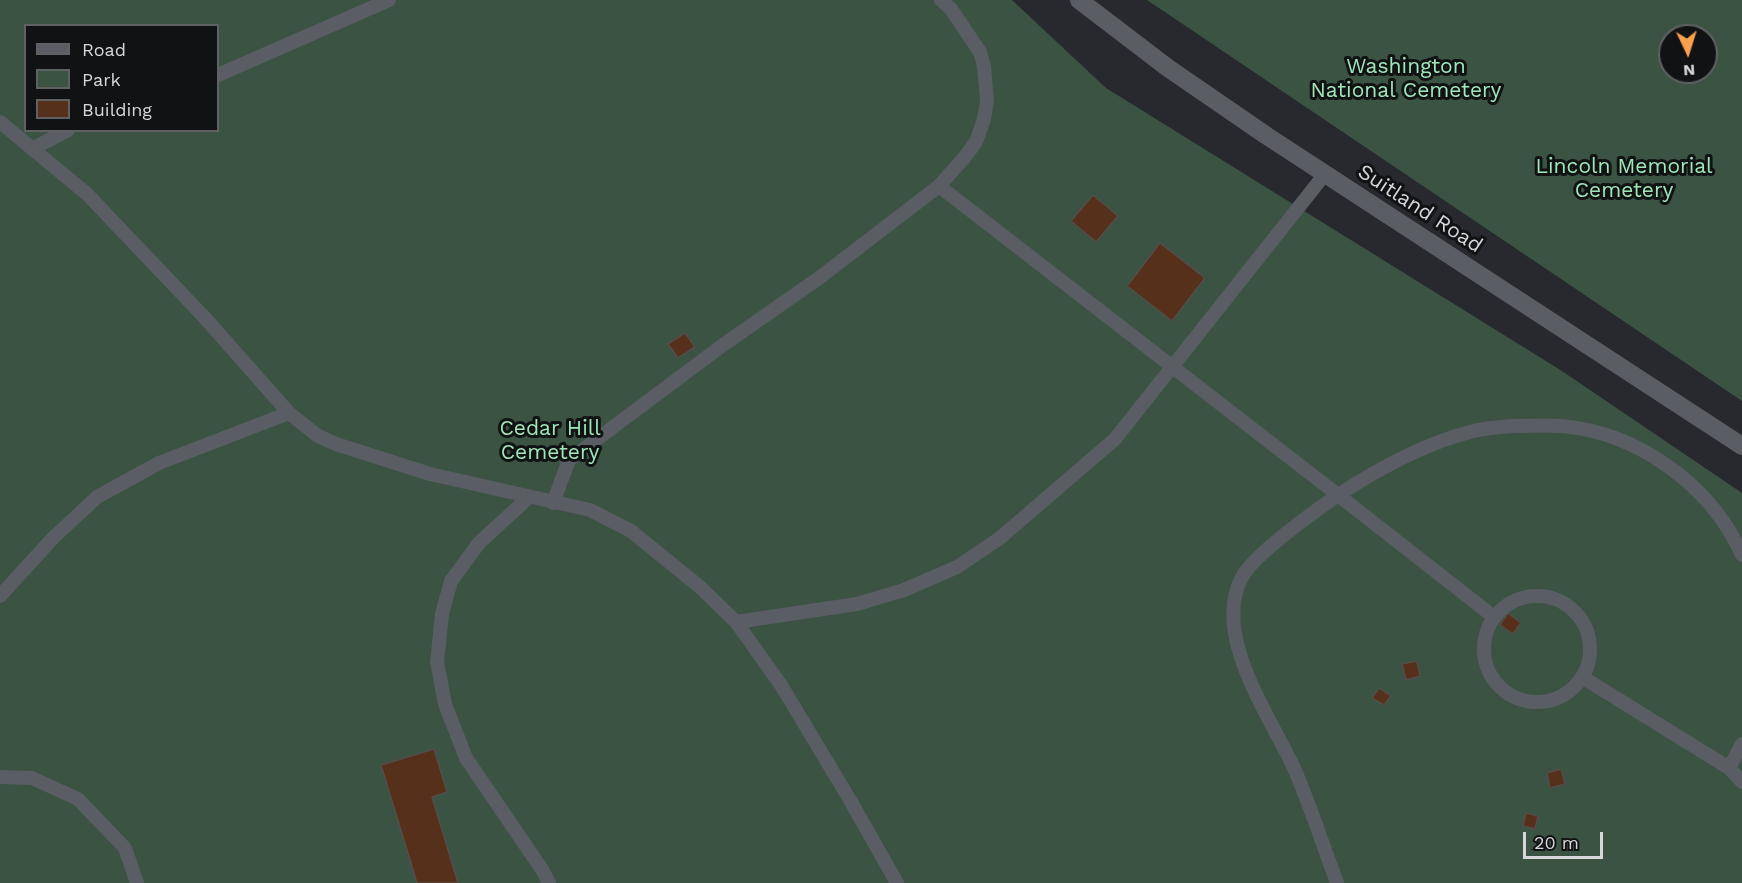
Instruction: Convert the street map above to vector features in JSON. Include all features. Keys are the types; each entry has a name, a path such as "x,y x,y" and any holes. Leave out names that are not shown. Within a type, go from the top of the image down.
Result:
{"main road":[{"name":"Suitland Road","path":"1079,0 1168,68 1325,174 1742,446"}],"lane":[{"path":"219,75 388,0"},
{"path":"553,503 569,460 723,345 819,278 939,186 976,142 987,101 984,66 980,52 951,9 941,0"},
{"path":"0,122 87,194 205,318 289,413 318,436 430,474 590,510 631,531 700,587 736,622 787,695 897,883"},
{"path":"32,149 64,132"},
{"path":"736,622 857,604 904,590 957,567 1000,538 1115,439 1325,174"},
{"path":"939,186 1494,617"},
{"path":"0,596 53,538 97,497 159,463 289,413"},
{"path":"1337,883 1294,769 1252,684 1238,649 1233,604 1242,577 1252,563 1319,507 1370,474 1442,441 1472,431 1534,425 1562,426 1616,439 1642,450 1667,465 1689,482 1708,502 1725,525 1742,555"},
{"path":"529,497 479,543 451,581 442,614 437,662 445,704 466,758 549,883"},
{"path":"1544,596 1560,601 1575,611 1589,637 1590,650 1588,663 1574,688 1549,701 1534,702 1519,699 1507,693 1496,683 1484,657 1484,642 1494,617 1508,604 1524,597 1544,596"},
{"path":"1582,677 1729,768 1742,782"},
{"path":"1729,768 1742,744"},
{"path":"0,777 32,778 78,799 125,848 137,883"}],"green space":[{"name":"Cedar Hill Cemetery","path":"0,0 1012,0 1106,88 1562,371 1742,493 1742,883 0,883"},
{"name":"Lincoln Memorial Cemetery","path":"1147,0 1742,0 1742,401"}],"building":[{"path":"1093,195 1118,216 1096,242 1071,221"},
{"path":"1160,243 1205,278 1172,321 1127,286"},
{"path":"685,333 695,347 678,358 668,344"},
{"path":"1508,613 1521,623 1513,634 1500,625"},
{"path":"1417,661 1420,676 1406,680 1402,664"},
{"path":"1379,688 1391,696 1384,705 1372,698"},
{"path":"434,749 447,792 432,797 458,883 417,883 381,765"},
{"path":"1561,769 1565,784 1550,788 1547,773"},
{"path":"1526,813 1538,816 1535,829 1523,826"}],"park label":[{"name":"Washington National Cemetery","path":"1406,79"}]}
